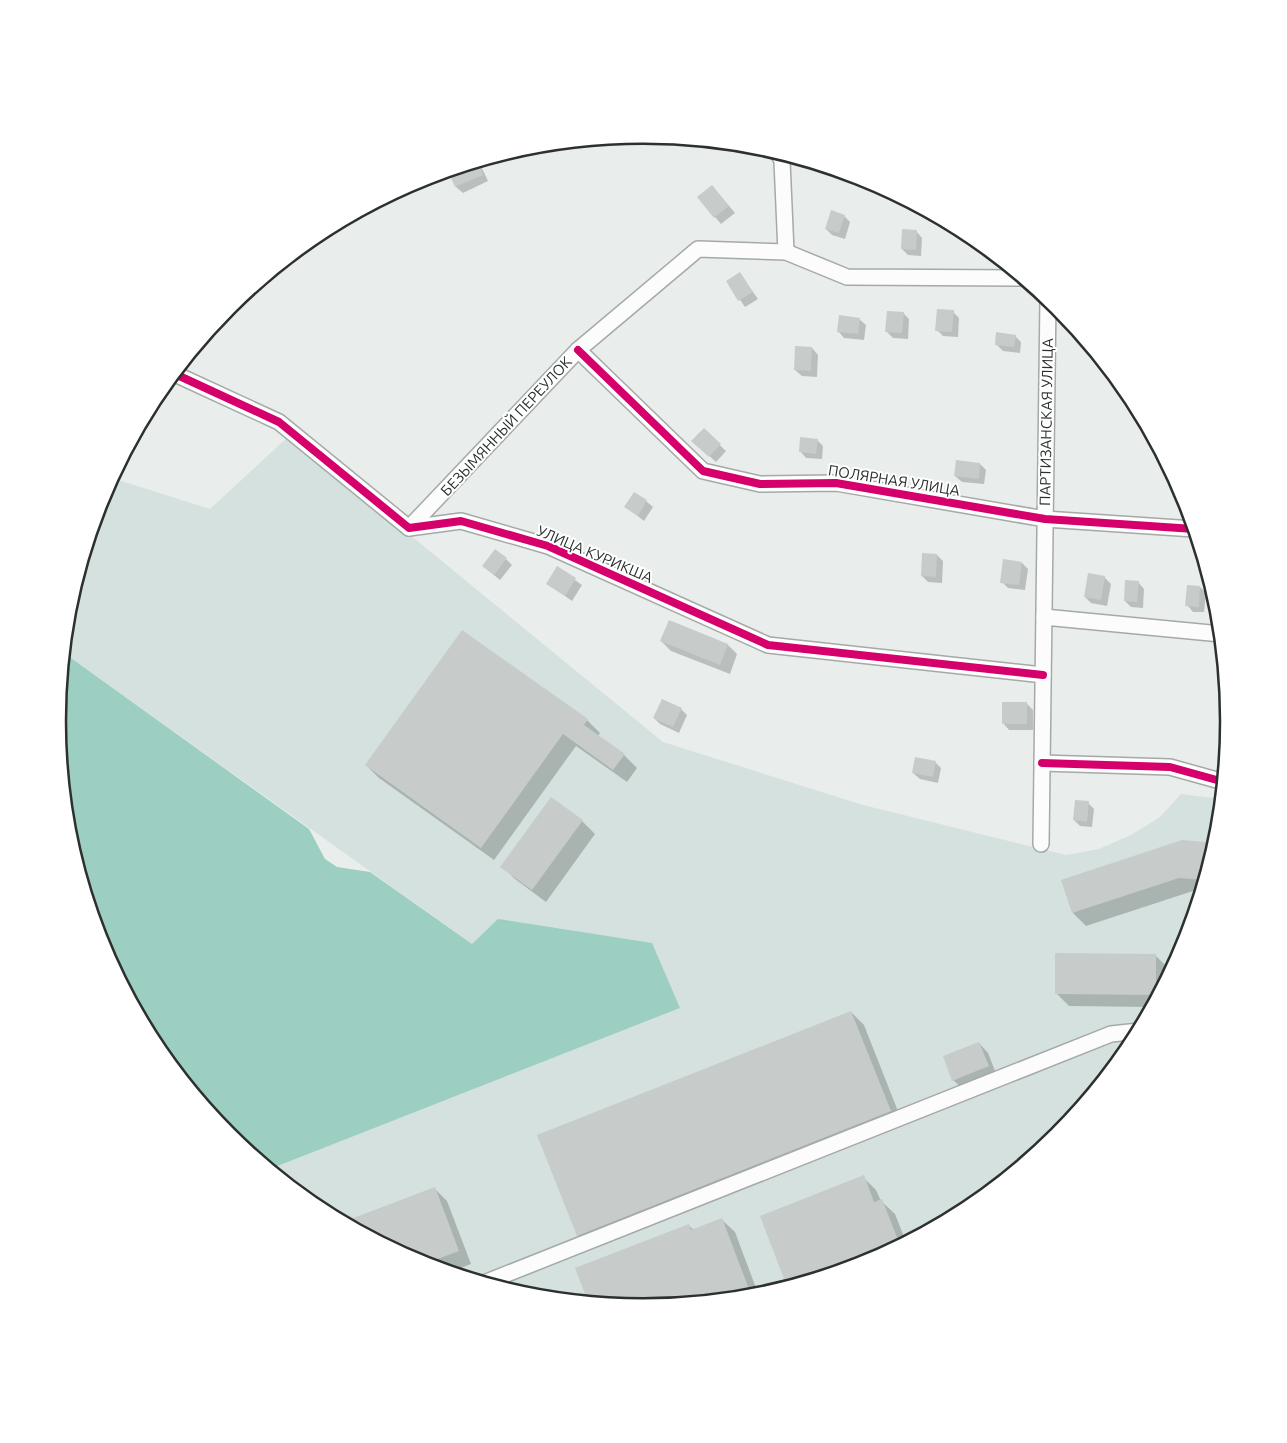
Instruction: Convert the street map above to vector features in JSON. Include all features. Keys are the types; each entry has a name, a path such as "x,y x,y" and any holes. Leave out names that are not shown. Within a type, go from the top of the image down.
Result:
{"street":[{"path":"782,161 786,252"},
{"name":"БЕЗЫМЯННЫЙ ПЕРЕУЛОК","path":"410,528 578,350 698,249 786,252 847,277 1012,278"},
{"name":"ПАРТИЗАНСКАЯ УЛИЦА","path":"1041,844 1048,309"},
{"name":"ПОЛЯРНАЯ УЛИЦА","path":"578,350 703,471 760,484 836,482 1045,519 1187,528"},
{"path":"181,377 279,422 410,528"},
{"name":"УЛИЦА КУРИКША","path":"410,528 461,521 548,546 768,645 1043,675"},
{"path":"1044,617 1214,633"},
{"path":"1042,763 1170,767 1218,780"},
{"path":"493,1279 1111,1034 1129,1032"}],"shaded area":[{"path":"289,436 663,742 863,805 1066,855 1099,849 1131,835 1160,817 1181,794 1216,798 1210,834 1190,907 1161,977 1123,1042 1101,1073 1052,1130 1024,1155 995,1179 932,1221 864,1255 829,1268 756,1288 719,1294 681,1298 606,1298 531,1288 494,1279 423,1255 388,1239 323,1201 277,1166 680,1008 472,944 70,657 77,609 86,572 97,536 119,480 210,509"},
{"path":"70,657 309,829 325,859 337,867 370,872 472,944 498,919 652,943 680,1008 277,1166 235,1130 186,1073 144,1010 110,942 86,871 71,797 66,722"}],"building":[{"path":"480,168 483,175 455,187 451,178"},
{"path":"712,185 729,206 714,218 697,197"},
{"path":"831,210 845,215 839,233 825,229"},
{"path":"902,229 917,230 916,250 901,249"},
{"path":"740,272 753,292 738,301 726,281"},
{"path":"937,309 954,310 952,332 935,331"},
{"path":"887,311 904,312 902,333 885,332"},
{"path":"839,315 860,318 858,334 837,332"},
{"path":"996,332 1016,335 1014,347 995,345"},
{"path":"795,346 812,347 811,371 794,370"},
{"path":"704,428 721,444 709,457 691,441"},
{"path":"800,437 818,439 816,454 799,452"},
{"path":"956,460 980,463 979,479 954,476"},
{"path":"634,492 647,500 638,516 624,507"},
{"path":"495,549 507,558 494,575 482,566"},
{"path":"922,553 937,554 936,577 921,576"},
{"path":"1003,559 1022,562 1019,585 1000,583"},
{"path":"557,566 576,578 565,596 546,584"},
{"path":"1088,573 1105,576 1101,600 1084,597"},
{"path":"1125,580 1139,581 1137,602 1124,601"},
{"path":"1187,585 1200,586 1199,607 1185,606"},
{"path":"669,620 728,644 720,665 660,641"},
{"path":"462,630 588,719 584,725 625,754 613,770 563,734 481,848 365,765"},
{"path":"662,699 682,708 673,727 653,718"},
{"path":"1002,702 1027,702 1027,724 1002,724"},
{"path":"915,757 936,761 933,777 912,773"},
{"path":"551,797 583,820 532,890 500,867"},
{"path":"1075,800 1089,801 1087,822 1073,820"},
{"path":"1182,840 1208,842 1198,879 1179,878 1072,913 1061,880"},
{"path":"1055,953 1156,954 1156,986 1151,995 1055,994"},
{"path":"851,1011 891,1111 577,1236 537,1135"},
{"path":"979,1042 989,1066 952,1081 943,1056"},
{"path":"864,1175 874,1202 882,1199 898,1240 819,1271 785,1281 760,1216"},
{"path":"435,1187 459,1251 436,1260 388,1239 351,1219"},
{"path":"722,1218 749,1289 681,1298 644,1299 586,1296 575,1268 689,1224 691,1230"}],"cycle path":[{"path":"578,350 703,471 760,484 836,483 1045,519 1187,529"},
{"path":"181,377 279,422 409,528 461,521 548,546 768,645 1043,675"},
{"path":"1042,763 1170,767 1218,780"}]}
